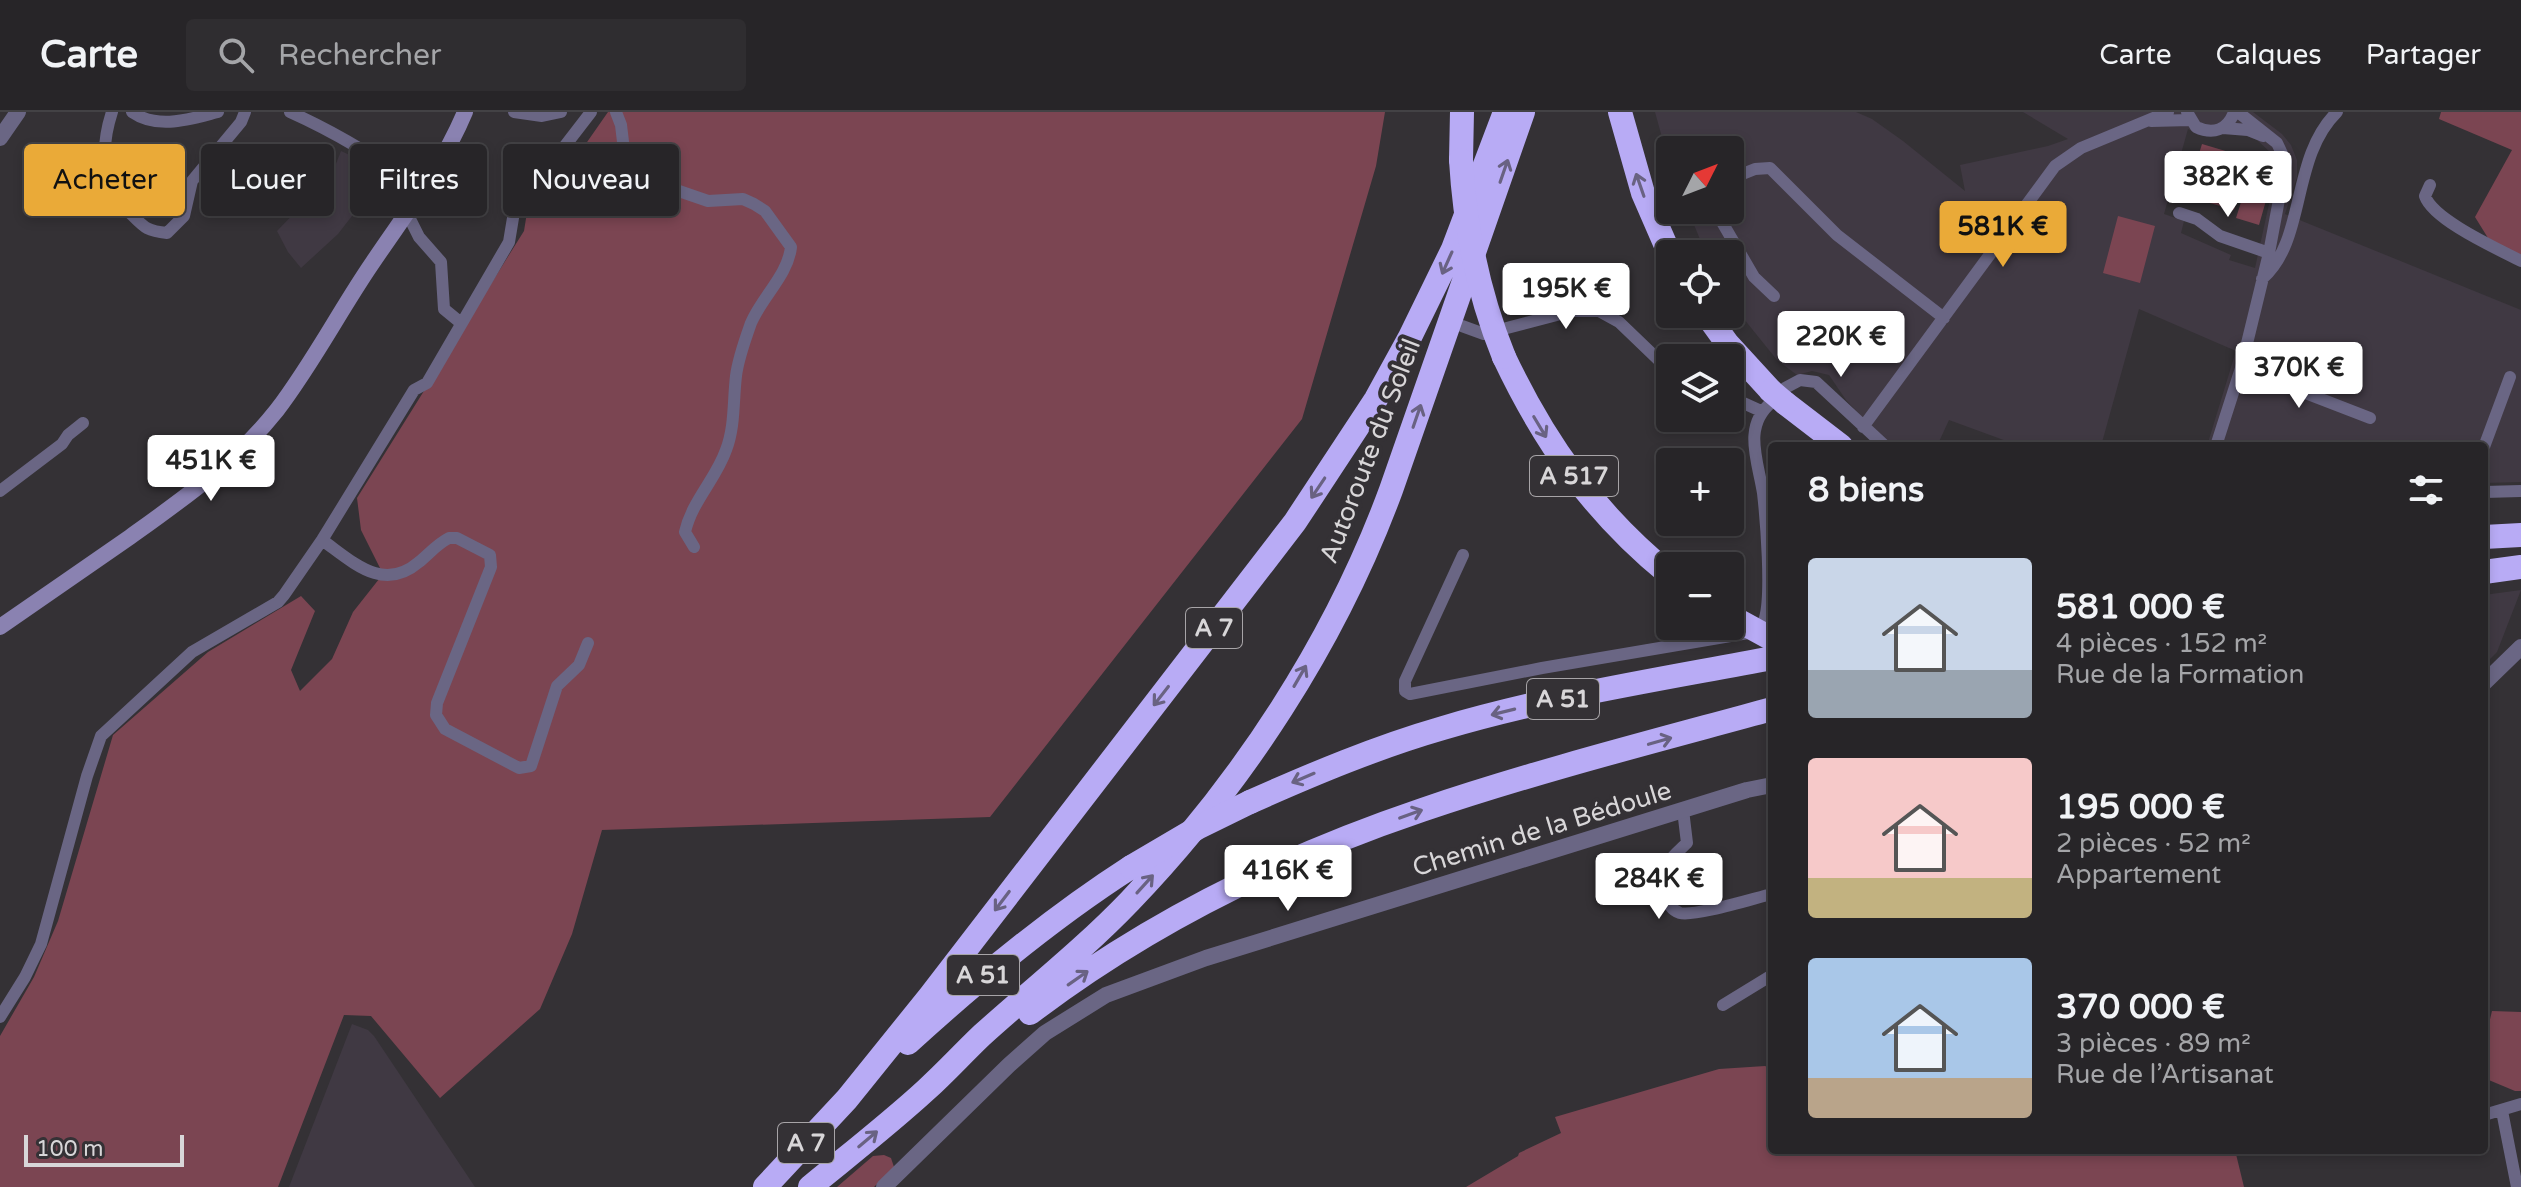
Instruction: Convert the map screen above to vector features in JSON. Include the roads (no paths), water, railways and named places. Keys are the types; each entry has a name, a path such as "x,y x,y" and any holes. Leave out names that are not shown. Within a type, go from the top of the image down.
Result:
{"highway":[{"name":"A 517","path":"1462,112 1464,210 1474,266 1504,357 1533,415 1571,473 1627,538 1656,563"},
{"name":"Autoroute du Soleil","path":"765,1187 847,1099 930,996 1295,522 1376,399 1436,287 1505,112"},
{"name":"Autoroute du Soleil","path":"810,1187 925,1091 1099,932 1156,872 1231,780 1295,685 1356,572 1384,509 1523,112"},
{"path":"1620,112 1643,193 1663,240"},
{"path":"1716,328 1775,399 1835,442"},
{"path":"2488,527 2521,528"},
{"path":"2488,537 2521,535"},
{"path":"2488,553 2521,553"},
{"path":"2488,571 2521,567"},
{"path":"1744,624 1768,637"},
{"name":"A 51","path":"847,1099 1009,953 1081,899 1199,827 1250,802 1357,756 1463,722 1768,659"},
{"name":"A 51","path":"925,1091 1053,995 1116,954 1198,907 1284,865 1422,810 1768,710"}],"main road":[{"path":"451,144 465,112"},
{"path":"0,627 186,498 250,440 285,398 405,216"}],"street":[{"path":"0,138 18,112"},
{"path":"112,112 104,154 106,177 112,191 149,231 167,233 184,216 192,181 241,122 245,112"},
{"path":"132,112 152,121 168,122 218,112"},
{"path":"514,112 542,116 561,112"},
{"path":"0,1017 41,944 101,736 192,652 278,602 322,540 414,390 427,383 509,242 514,212 591,112"},
{"path":"616,112 624,150 644,179 708,201 743,199 754,204 765,211 791,247 785,269 764,297 742,351 736,373 727,447 688,519 685,532 694,547"},
{"path":"1863,427 2063,159 2081,148 2168,112"},
{"path":"2217,442 2241,368 2269,253 2286,162 2277,143 2236,112 2223,128"},
{"path":"2262,279 2281,259 2309,155 2319,133 2337,112"},
{"path":"295,113 352,144"},
{"path":"2151,121 2188,116 2204,131 2223,128 2248,130 2277,143"},
{"path":"1744,173 1770,168 1837,235 1944,318"},
{"path":"2430,185 2425,196 2434,210 2474,237 2521,261"},
{"path":"2179,213 2197,219 2220,236 2269,253"},
{"path":"408,216 419,237 441,262 444,309 461,323"},
{"path":"1723,224 1754,277 1774,296"},
{"path":"1462,326 1484,334 1572,311 1599,311 1619,322 1656,358"},
{"path":"2241,368 2370,418"},
{"path":"2486,442 2510,377"},
{"path":"1463,555 1405,681 1405,691 1410,694 1542,668 1751,634 1764,621 1767,599 1765,514 1753,443 1775,399 1800,380 1816,382 1880,442"},
{"path":"1744,398 1775,399"},
{"path":"0,491 62,444 83,423"},
{"path":"2488,492 2521,491"},
{"path":"322,540 374,574 406,572 449,538 457,538 490,555 491,567 437,703 436,715 445,729 519,768 531,766 557,686 579,665 588,643"},
{"path":"2490,677 2521,647"},
{"path":"2490,677 2521,655"},
{"name":"Chemin de la Bédoule","path":"896,1187 1029,1060 1095,1010 1192,971 1768,786"},
{"name":"Chemin de la Bédoule","path":"884,1187 1045,1033 1106,995 1206,958 1684,814 1768,797"},
{"path":"1684,814 1687,843 1663,866 1661,884 1669,906 1681,913 1694,913 1768,895"},
{"path":"1723,1005 1768,977"},
{"path":"2488,1114 2521,1104"},
{"path":"2502,1111 2517,1187"}]}
